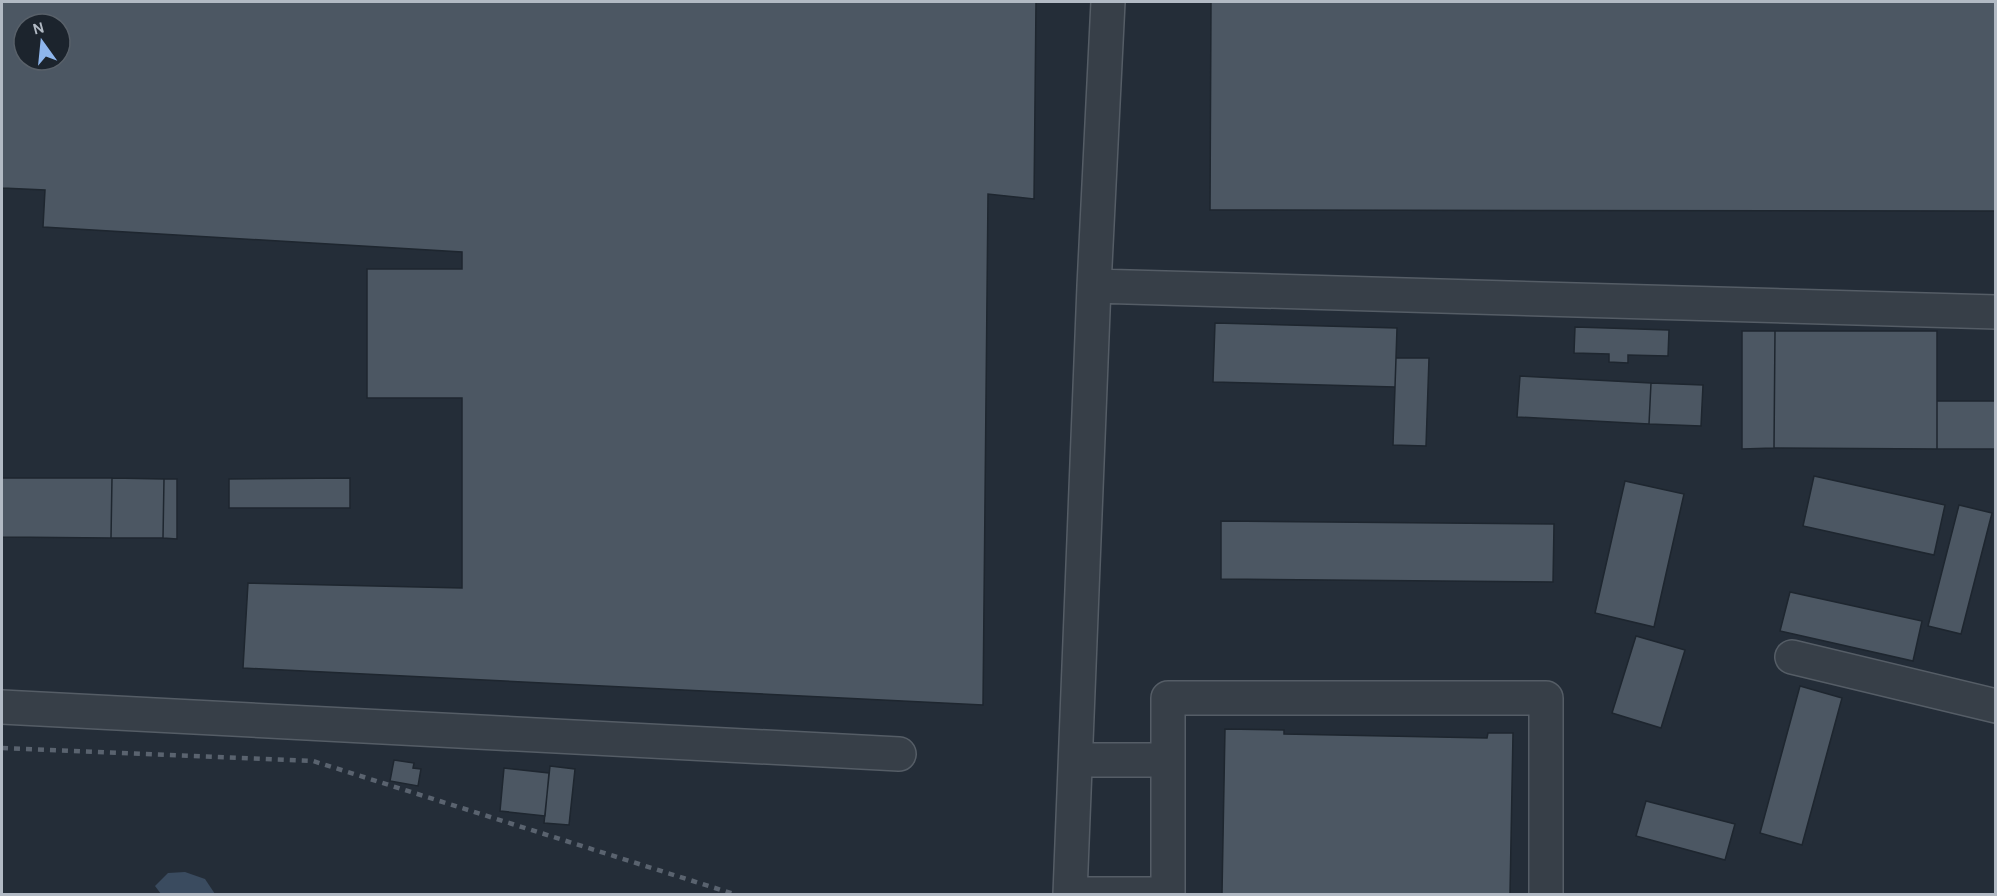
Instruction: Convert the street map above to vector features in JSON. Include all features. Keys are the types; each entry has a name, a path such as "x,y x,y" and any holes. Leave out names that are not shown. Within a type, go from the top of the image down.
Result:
{"lane":[{"path":"1108,2 1094,286 1070,894 1168,894 1168,698 1546,698 1546,894"},
{"path":"1094,286 1995,312"},
{"path":"1792,657 1995,706"},
{"path":"2,707 900,754"},
{"path":"1076,760 1168,760"}],"water":[{"path":"185,872 205,879 215,894 161,894 155,886 168,873"}],"building":[{"path":"2,2 1036,2 1034,199 988,194 983,705 243,668 248,583 462,588 462,398 367,398 367,269 462,269 462,252 43,227 45,190 2,188"},
{"path":"1211,2 1996,2 1996,211 1210,210"},
{"path":"1215,323 1397,328 1395,387 1213,382"},
{"path":"1575,327 1669,330 1668,356 1628,355 1628,363 1609,362 1609,354 1574,353"},
{"path":"1742,331 1775,331 1774,448 1742,449"},
{"path":"1775,331 1937,331 1937,449 1774,448"},
{"path":"1396,358 1429,358 1426,446 1393,445"},
{"path":"1520,376 1651,383 1649,424 1517,417"},
{"path":"1651,383 1703,385 1701,426 1649,424"},
{"path":"1937,401 1996,401 1996,449 1937,449"},
{"path":"1814,476 1945,505 1934,555 1803,526"},
{"path":"2,478 112,478 111,538 2,537"},
{"path":"112,478 164,479 163,538 111,538"},
{"path":"350,478 350,508 229,508 229,479"},
{"path":"164,479 177,479 177,539 163,538"},
{"path":"1625,481 1684,494 1654,627 1595,613"},
{"path":"1959,505 1992,513 1961,634 1928,626"},
{"path":"1221,521 1554,524 1553,582 1221,579"},
{"path":"1790,592 1922,621 1913,661 1780,631"},
{"path":"1636,636 1685,650 1661,728 1612,713"},
{"path":"1800,686 1842,698 1802,845 1760,833"},
{"path":"1225,729 1284,730 1284,734 1487,738 1488,733 1513,733 1510,894 1222,894"},
{"path":"394,760 414,763 413,768 421,769 418,786 390,781"},
{"path":"550,766 575,769 569,825 544,823"},
{"path":"504,768 549,773 545,816 500,811"},
{"path":"1646,801 1735,824 1725,860 1636,836"}],"railway":[{"path":"2,748 313,761 734,894"}]}
